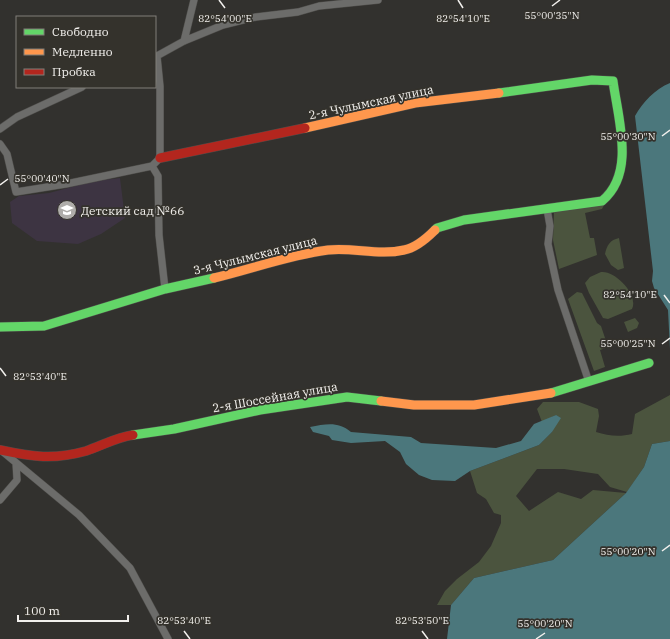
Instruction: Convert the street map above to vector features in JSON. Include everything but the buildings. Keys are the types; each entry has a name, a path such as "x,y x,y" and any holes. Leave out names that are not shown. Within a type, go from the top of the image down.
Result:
{"street":[{"path":"184,41 194,0"},
{"path":"0,144 7,154 16,192 66,184 152,166 160,158 160,86 156,56 184,41 223,25 256,17 298,12 319,6 378,0"},
{"name":"2-я Чулымская улица","path":"160,158 415,103 495,94 592,80 613,81"},
{"name":"3-я Чулымская улица","path":"0,328 44,326 165,289 240,272 302,254 329,250 378,252 405,250 428,237 437,228 464,220 602,201 610,195 616,185 622,165 613,81"},
{"path":"0,129 17,117 80,88"},
{"path":"152,166 158,176 159,235 165,289"},
{"path":"547,209 550,226 548,244 558,290 589,382"},
{"name":"2-я Шоссейная улица","path":"1,450 32,457 52,458 85,451 129,435 174,429 260,410 347,397 414,405 474,406 509,399 544,395 650,363"},
{"path":"1,450 79,515 130,568 168,639"},
{"path":"0,500 17,480 16,463"}],"shaded area":[{"name":"Детский сад №66","path":"120,178 125,218 101,234 78,244 37,241 12,223 10,202 19,196 49,193 94,181"}],"green space":[{"path":"604,205 602,209 585,213 590,238 594,238 597,255 559,269 553,240 554,211"},
{"path":"619,238 624,268 618,270 611,265 605,254 609,243"},
{"path":"601,272 607,272 613,275 624,284 632,297 632,309 608,319 603,318 585,283 590,277"},
{"path":"577,292 582,293 597,323 601,326 608,347 600,350 605,367 594,371 568,299"},
{"path":"635,318 639,323 637,328 628,332 624,322"},
{"path":"670,395 670,441 652,444 644,467 627,492 610,487 598,474 564,469 537,469 516,496 529,511 558,492 581,499 593,490 626,493 553,560 474,578 451,605 437,605 445,591 457,579 479,562 491,546 501,523 501,515 494,513 486,499 477,493 470,471 539,445 552,432 556,415 542,422 537,409 543,402 579,402 598,409 599,416 596,432 623,436 632,434 635,414"}],"water":[{"path":"670,83 670,349 668,310 654,288 652,281 653,271 635,116 650,96"},
{"path":"556,415 561,418 552,432 539,445 470,471 455,481 432,480 419,475 406,464 400,452 385,441 351,443 332,440 329,436 313,432 310,427 332,424 341,426 351,432 411,437 421,443 496,448 521,441 534,424"},
{"path":"670,441 670,639 447,639 451,605 474,578 553,560 626,493 644,467 652,444"}],"traffic: fast":[{"path":"435,230 437,228 464,220 602,201 612,189 619,176 622,161 621,128 613,81 592,80 499,93"},
{"path":"0,327 44,326 165,289 214,278"},
{"path":"551,393 649,363"},
{"path":"133,435 174,429 260,410 347,397 381,401"}],"traffic: slow":[{"path":"305,128 415,103 499,93"},
{"path":"214,278 313,252 337,249 395,252 417,245 435,230"},
{"path":"381,401 414,405 474,405 551,393"}],"traffic: jam":[{"path":"160,158 305,128"},
{"path":"0,450 33,456 64,456 86,451 133,435"}],"place":[{"name":"Детский сад №66","path":"67,210"}]}
